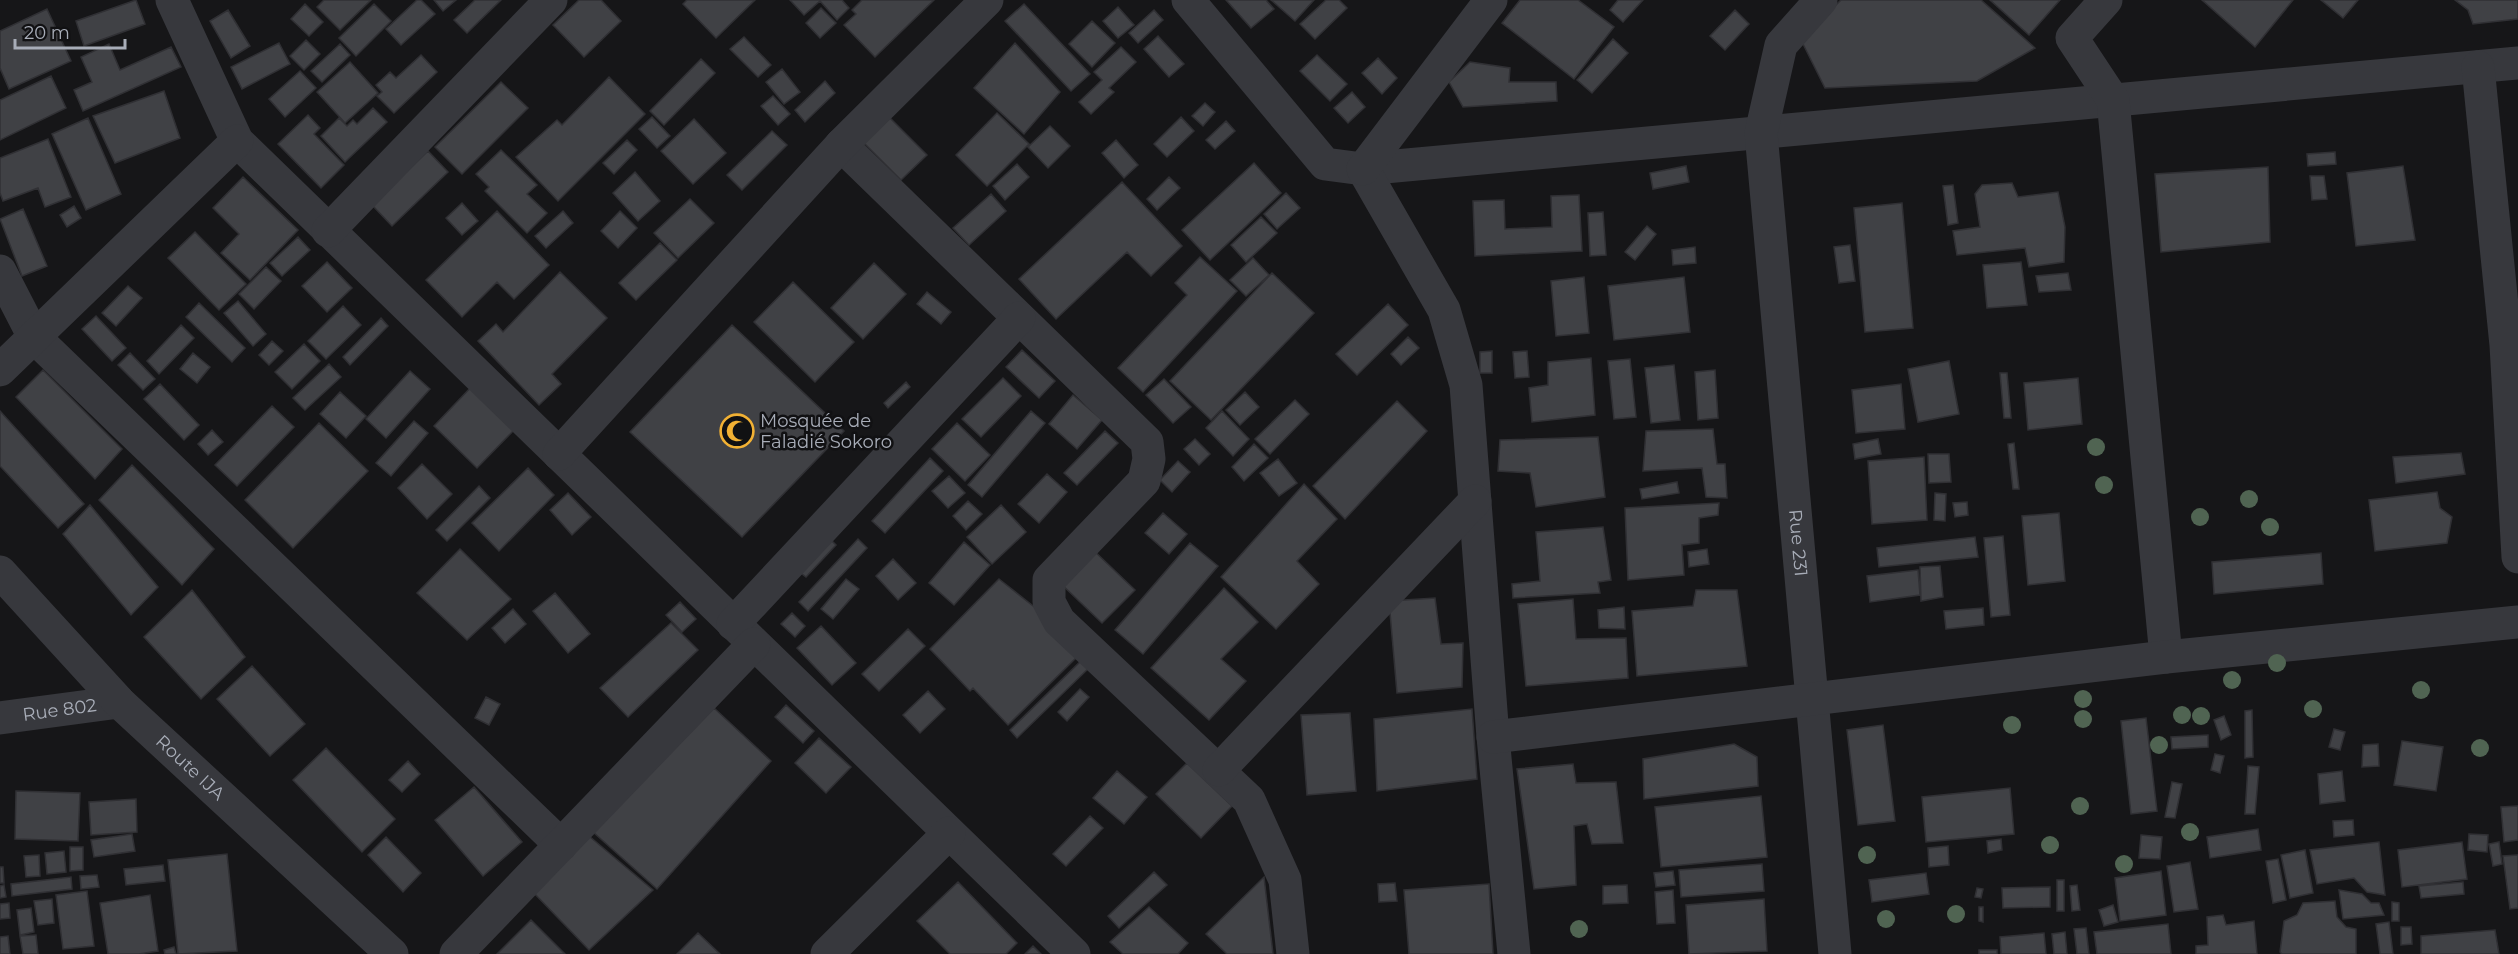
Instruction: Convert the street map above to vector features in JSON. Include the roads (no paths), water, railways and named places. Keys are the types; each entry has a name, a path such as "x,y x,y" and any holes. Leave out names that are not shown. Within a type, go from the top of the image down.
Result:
{"street":[{"path":"328,231 551,0"},
{"path":"559,454 841,145 987,0"},
{"path":"1188,0 1325,164 1363,169 2518,63"},
{"path":"1363,169 1491,0"},
{"name":"Rue 231","path":"1821,0 1781,45 1761,133 1835,954"},
{"path":"2106,0 2072,38 2114,100 2166,657"},
{"path":"186,7 237,141 1074,954"},
{"path":"2478,67 2506,345 2518,557"},
{"path":"0,370 237,141"},
{"path":"841,145 1147,442 1149,459 1144,481 1049,580 1049,602 1059,621 1249,800 1285,880 1293,954"},
{"path":"1363,169 1444,310 1466,385 1493,737 1514,954"},
{"path":"0,271 34,337 561,845"},
{"path":"456,954 561,845 1019,318"},
{"path":"1219,770 1474,501"},
{"name":"Route IJA","path":"0,572 119,702 392,954"},
{"path":"1493,737 2166,657 2518,622"},
{"name":"Rue 802","path":"0,718 119,702"},
{"path":"827,954 949,833"}],"place":[{"name":"Mosquée de Faladié Sokoro","path":"737,431"}]}
